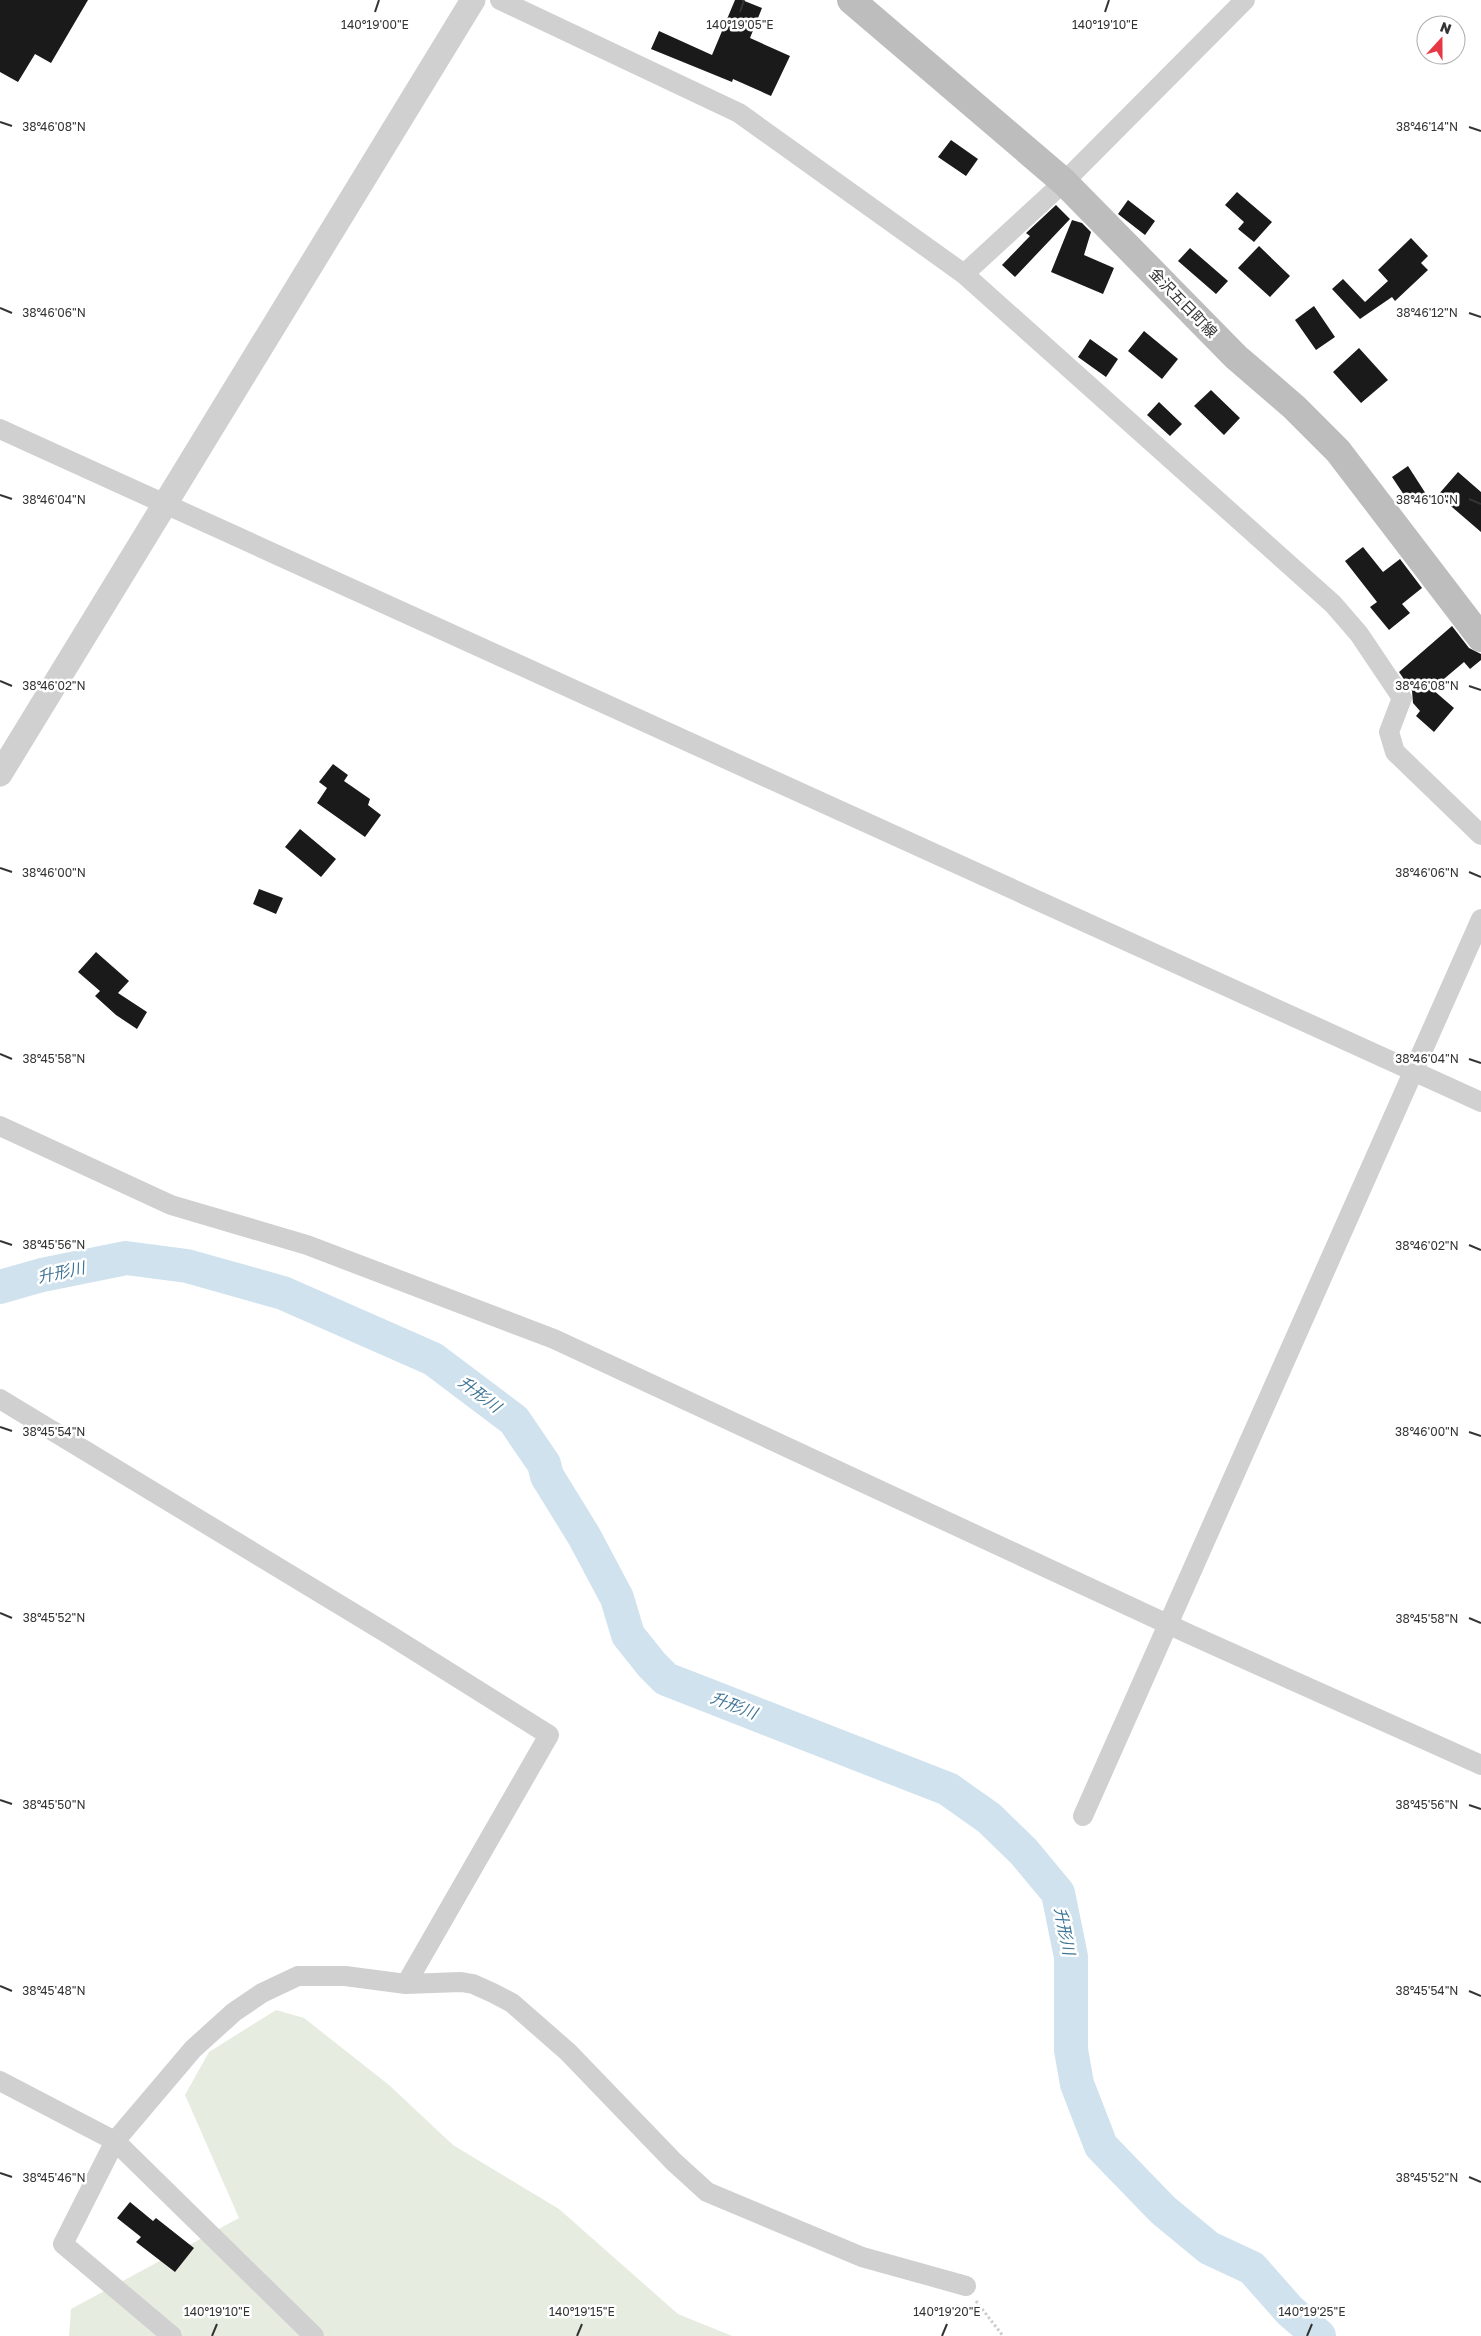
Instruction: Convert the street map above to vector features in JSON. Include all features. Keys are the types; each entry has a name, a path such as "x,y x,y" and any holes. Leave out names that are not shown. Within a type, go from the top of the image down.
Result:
{"main road":[{"name":"金沢五日町線","path":"851,0 1064,182 1236,357 1294,407 1338,451 1481,638"}],"street":[{"path":"0,774 473,0"},
{"path":"500,0 739,112 964,274 1332,604 1359,634 1402,698 1389,732 1395,752 1481,835"},
{"path":"964,274 1064,182 1245,0"},
{"path":"0,429 1481,1102"},
{"path":"1083,1816 1481,919"},
{"path":"0,1126 171,1205 307,1245 554,1339 1169,1624 1481,1765"},
{"path":"0,1400 379,1629 549,1735 406,1984"},
{"path":"172,2336 63,2244 115,2141 193,2049 234,2012 262,1993 298,1976 345,1976 406,1984 461,1982 473,1984 512,2003 568,2052 674,2162 706,2192 862,2257 966,2286"},
{"path":"0,2081 115,2141 314,2336"}],"path":[{"path":"966,2286 1003,2336"}],"shaded area":[{"path":"276,2010 304,2018 389,2085 453,2145 559,2209 678,2314 732,2336 69,2336 71,2309 239,2218 185,2095 209,2052"}],"building":[{"path":"0,0 88,0 51,63 35,54 18,82 0,72"},
{"path":"735,0 742,0 762,8 750,38 790,56 771,96 733,79 732,82 651,49 659,31 712,55"},
{"path":"951,140 978,159 966,176 938,157"},
{"path":"1237,192 1272,222 1254,242 1238,229 1244,222 1225,205"},
{"path":"1128,200 1155,221 1145,235 1118,214"},
{"path":"1056,205 1070,219 1015,277 1002,265 1030,236 1026,233"},
{"path":"1072,220 1082,223 1091,232 1084,255 1114,268 1103,294 1051,272"},
{"path":"1411,238 1428,256 1421,263 1428,270 1395,301 1392,297 1360,319 1332,289 1343,279 1365,302 1388,281 1378,270"},
{"path":"1259,246 1290,276 1270,297 1238,268"},
{"path":"1190,248 1228,281 1216,294 1178,261"},
{"path":"1314,306 1335,337 1316,350 1295,320"},
{"path":"1144,331 1178,359 1162,379 1128,351"},
{"path":"1090,339 1118,359 1106,377 1078,357"},
{"path":"1359,348 1388,380 1361,403 1333,372"},
{"path":"1211,390 1240,418 1224,435 1194,406"},
{"path":"1159,402 1182,424 1170,436 1147,415"},
{"path":"1408,466 1426,494 1410,504 1392,477"},
{"path":"1458,472 1481,492 1481,532 1438,495"},
{"path":"1363,547 1383,572 1400,559 1422,588 1402,604 1410,613 1389,630 1370,607 1377,602 1345,561"},
{"path":"1452,626 1469,648 1481,654 1481,660 1470,669 1464,662 1432,689 1454,708 1434,732 1416,716 1420,711 1413,703 1412,691 1399,672"},
{"path":"333,764 348,775 344,781 370,799 368,805 381,815 365,837 317,803 327,788 319,782"},
{"path":"300,829 336,859 321,877 285,847"},
{"path":"259,889 283,898 276,914 253,904"},
{"path":"96,952 129,981 118,993 147,1012 137,1029 116,1015 95,996 100,991 78,972"},
{"path":"130,2202 153,2221 156,2218 194,2248 175,2272 136,2242 141,2237 117,2218"}],"waterway":[{"name":"升形川","path":"0,1287 42,1275 126,1258 187,1266 283,1293 433,1359 514,1420 544,1464 547,1476 584,1536 617,1598 628,1635 666,1679 948,1789 989,1818 1024,1852 1058,1893 1071,1957 1071,2050 1077,2084 1101,2146 1163,2210 1209,2248 1252,2268 1290,2311 1319,2336"}]}
